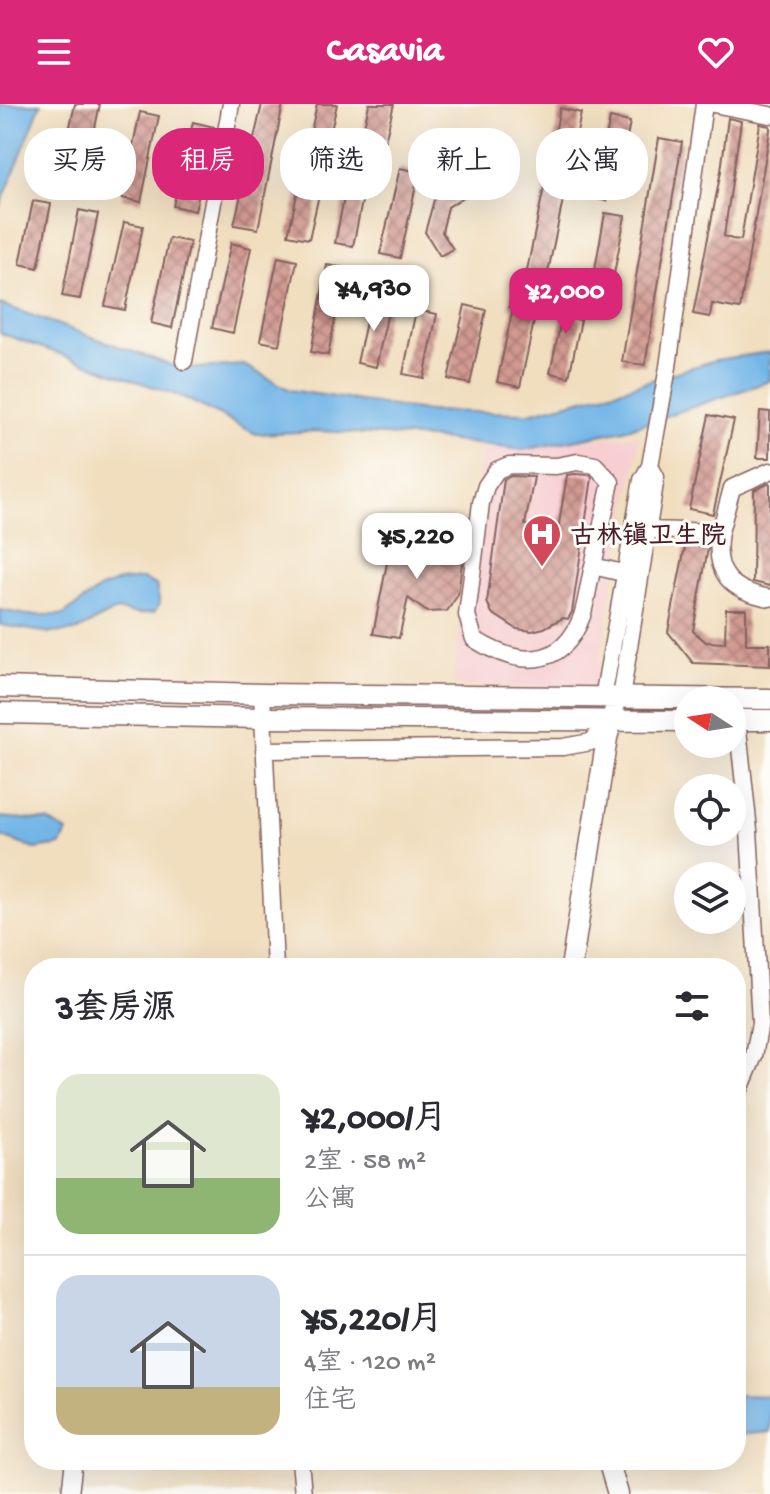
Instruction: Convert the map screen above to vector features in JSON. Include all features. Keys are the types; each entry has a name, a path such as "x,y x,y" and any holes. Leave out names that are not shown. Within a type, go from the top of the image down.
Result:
{"main road":[{"path":"0,687 262,694 770,699"},
{"path":"573,958 612,698"},
{"path":"0,713 674,721"},
{"path":"746,720 770,720"},
{"path":"611,1470 618,1494"}],"street":[{"path":"184,361 231,104"},
{"path":"612,698 632,575 642,480 650,466 668,367 704,104"},
{"path":"713,104 770,115"},
{"path":"578,462 595,465 611,482 593,566 582,615 572,636 555,654 540,659 515,657 495,652 474,639 467,615 481,503 486,486 497,470 509,465 556,466 578,462"},
{"path":"632,575 648,530 656,477 650,466"},
{"path":"770,471 732,488 716,554 723,572 737,589 770,598"},
{"path":"648,530 720,532"},
{"path":"593,566 632,575"},
{"path":"262,694 274,958"},
{"path":"264,750 563,747 591,742 610,722"},
{"path":"740,758 749,830 760,1023 754,1056 746,1075"},
{"path":"70,1494 73,1470"},
{"path":"301,1470 303,1494"}],"shaded area":[{"name":"古林镇卫生院","path":"640,435 595,687 453,686 482,450"}],"water":[{"path":"0,104 41,104 31,128 24,128 24,147 0,207"},
{"path":"0,304 182,369 244,365 290,390 424,411 529,413 623,389 715,360 770,352 770,381 624,430 523,450 430,438 321,431 256,434 185,398 0,333"},
{"path":"143,579 156,585 160,604 154,612 139,614 116,610 76,631 50,633 0,625 0,610 27,615 63,615 101,588 119,581"},
{"path":"0,817 48,821 67,832 61,845 35,849 0,836"},
{"path":"746,1395 770,1396 770,1432 746,1434"}],"building":[{"path":"75,104 100,104 95,128 70,128"},
{"path":"262,104 283,104 264,199 264,128 256,128"},
{"path":"317,104 337,104 332,128 312,128"},
{"path":"369,104 394,104 388,128 364,128"},
{"path":"560,108 581,113 578,128 556,128"},
{"path":"140,112 159,116 156,128 152,128 152,149 141,202 132,200 136,200 136,131"},
{"path":"610,118 630,122 629,128 608,128"},
{"path":"728,118 741,121 724,236 732,239 741,240 760,124 770,126 770,130 740,309 712,304 710,317 693,314 721,171"},
{"path":"193,122 214,127 214,128 192,128"},
{"path":"659,138 682,142 645,365 622,362"},
{"path":"400,168 408,170 408,200 413,200 400,258 380,254"},
{"path":"174,200 197,200 195,211 173,206"},
{"path":"240,200 264,200 258,229 234,225"},
{"path":"296,200 318,200 309,239 288,235"},
{"path":"344,200 362,200 353,246 335,243"},
{"path":"434,200 459,200 448,207 442,232 453,249 440,256 425,232"},
{"path":"541,200 563,200 547,277 535,274 527,310 536,312 520,387 497,382 513,308 509,307 514,283 524,285"},
{"path":"33,201 51,204 38,268 20,264"},
{"path":"79,210 98,214 80,299 62,296"},
{"path":"605,213 625,216 611,290 592,286"},
{"path":"124,222 143,226 125,310 105,306"},
{"path":"169,238 190,242 172,328 151,323"},
{"path":"231,243 251,248 233,333 212,328"},
{"path":"278,257 297,261 279,345 260,341"},
{"path":"327,265 345,268 328,355 311,352"},
{"path":"560,294 580,299 576,319 581,320 569,377 550,373 562,316 556,315"},
{"path":"371,299 390,303 376,367 357,363"},
{"path":"465,305 486,310 470,384 448,379"},
{"path":"416,310 437,314 424,378 403,374"},
{"path":"760,411 770,412 770,458 757,458"},
{"path":"709,415 734,420 713,514 689,509"},
{"path":"567,475 590,475 592,478 572,612 568,619 563,618 544,628 532,631 517,629 492,613 487,602 504,479 511,476 534,477 525,525 558,530"},
{"path":"770,483 770,586 753,582 754,490"},
{"path":"393,533 417,539 416,554 435,538 445,541 453,545 462,563 458,595 447,611 427,612 408,598 399,638 373,634"},
{"path":"686,542 708,548 693,631 706,642 725,643 726,609 746,609 746,644 770,644 770,666 693,663 668,632"}],"place":[{"name":"古林镇卫生院","path":"542,568"}]}
